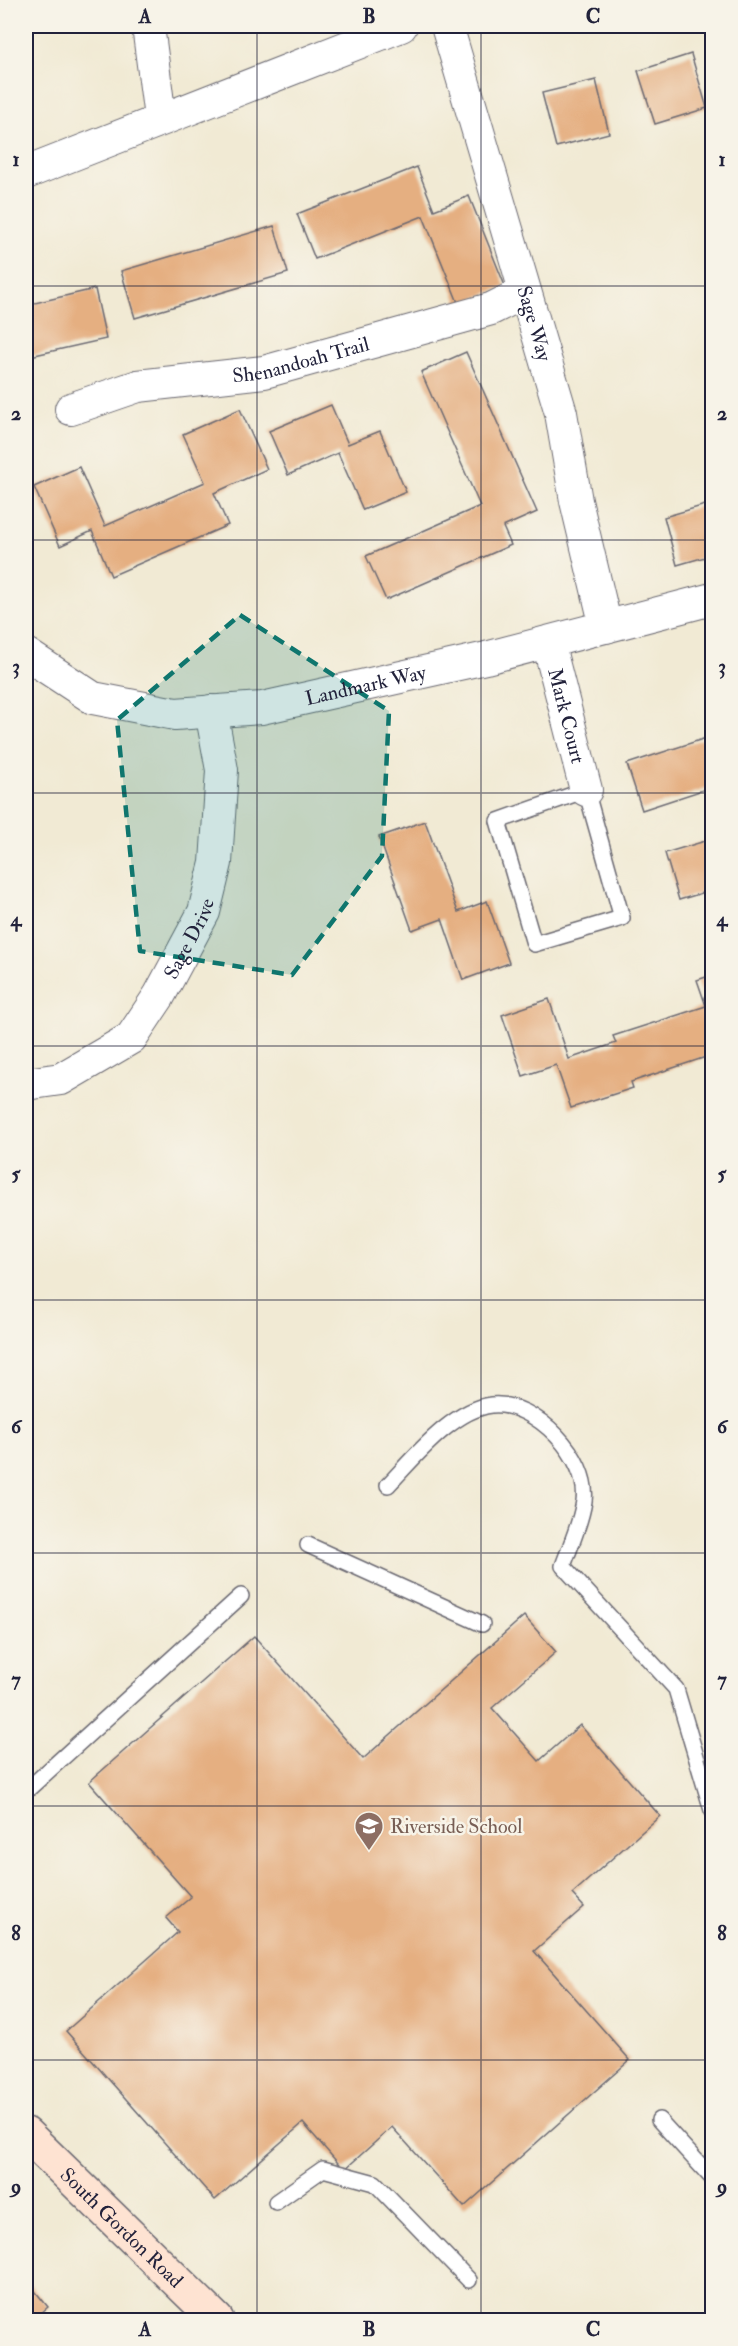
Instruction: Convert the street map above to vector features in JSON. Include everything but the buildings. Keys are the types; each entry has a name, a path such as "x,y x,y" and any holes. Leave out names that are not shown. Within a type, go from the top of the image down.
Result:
{"street":[{"path":"148,26 160,118"},
{"path":"26,173 160,118 401,26"},
{"name":"Sage Way","path":"447,26 561,413 576,501 606,627"},
{"name":"Shenandoah Trail","path":"71,409 138,386 264,372 491,309 525,292"},
{"name":"Landmark Way","path":"26,654 93,698 175,714 262,708 548,642 712,599"},
{"name":"Mark Court","path":"548,642 586,790"},
{"name":"Sage Drive","path":"26,1084 61,1079 131,1038 159,996 204,912 216,863 222,770 211,711"},
{"name":"South Gordon Road","path":"26,2134 217,2320"}],"lane":[{"path":"586,790 622,918 534,945 498,821 586,790"},
{"path":"388,1485 435,1436 465,1415 492,1405 527,1412 556,1435 579,1464 585,1500 563,1566 676,1689 712,1810"},
{"path":"308,1545 482,1624"},
{"path":"26,1791 241,1596"},
{"path":"659,2120 712,2178"},
{"path":"276,2202 323,2169 375,2183 469,2280"}],"highlighted area":[{"path":"240,615 389,711 382,856 292,975 140,951 117,720"}],"place":[{"name":"Riverside School","path":"369,1852"}]}
